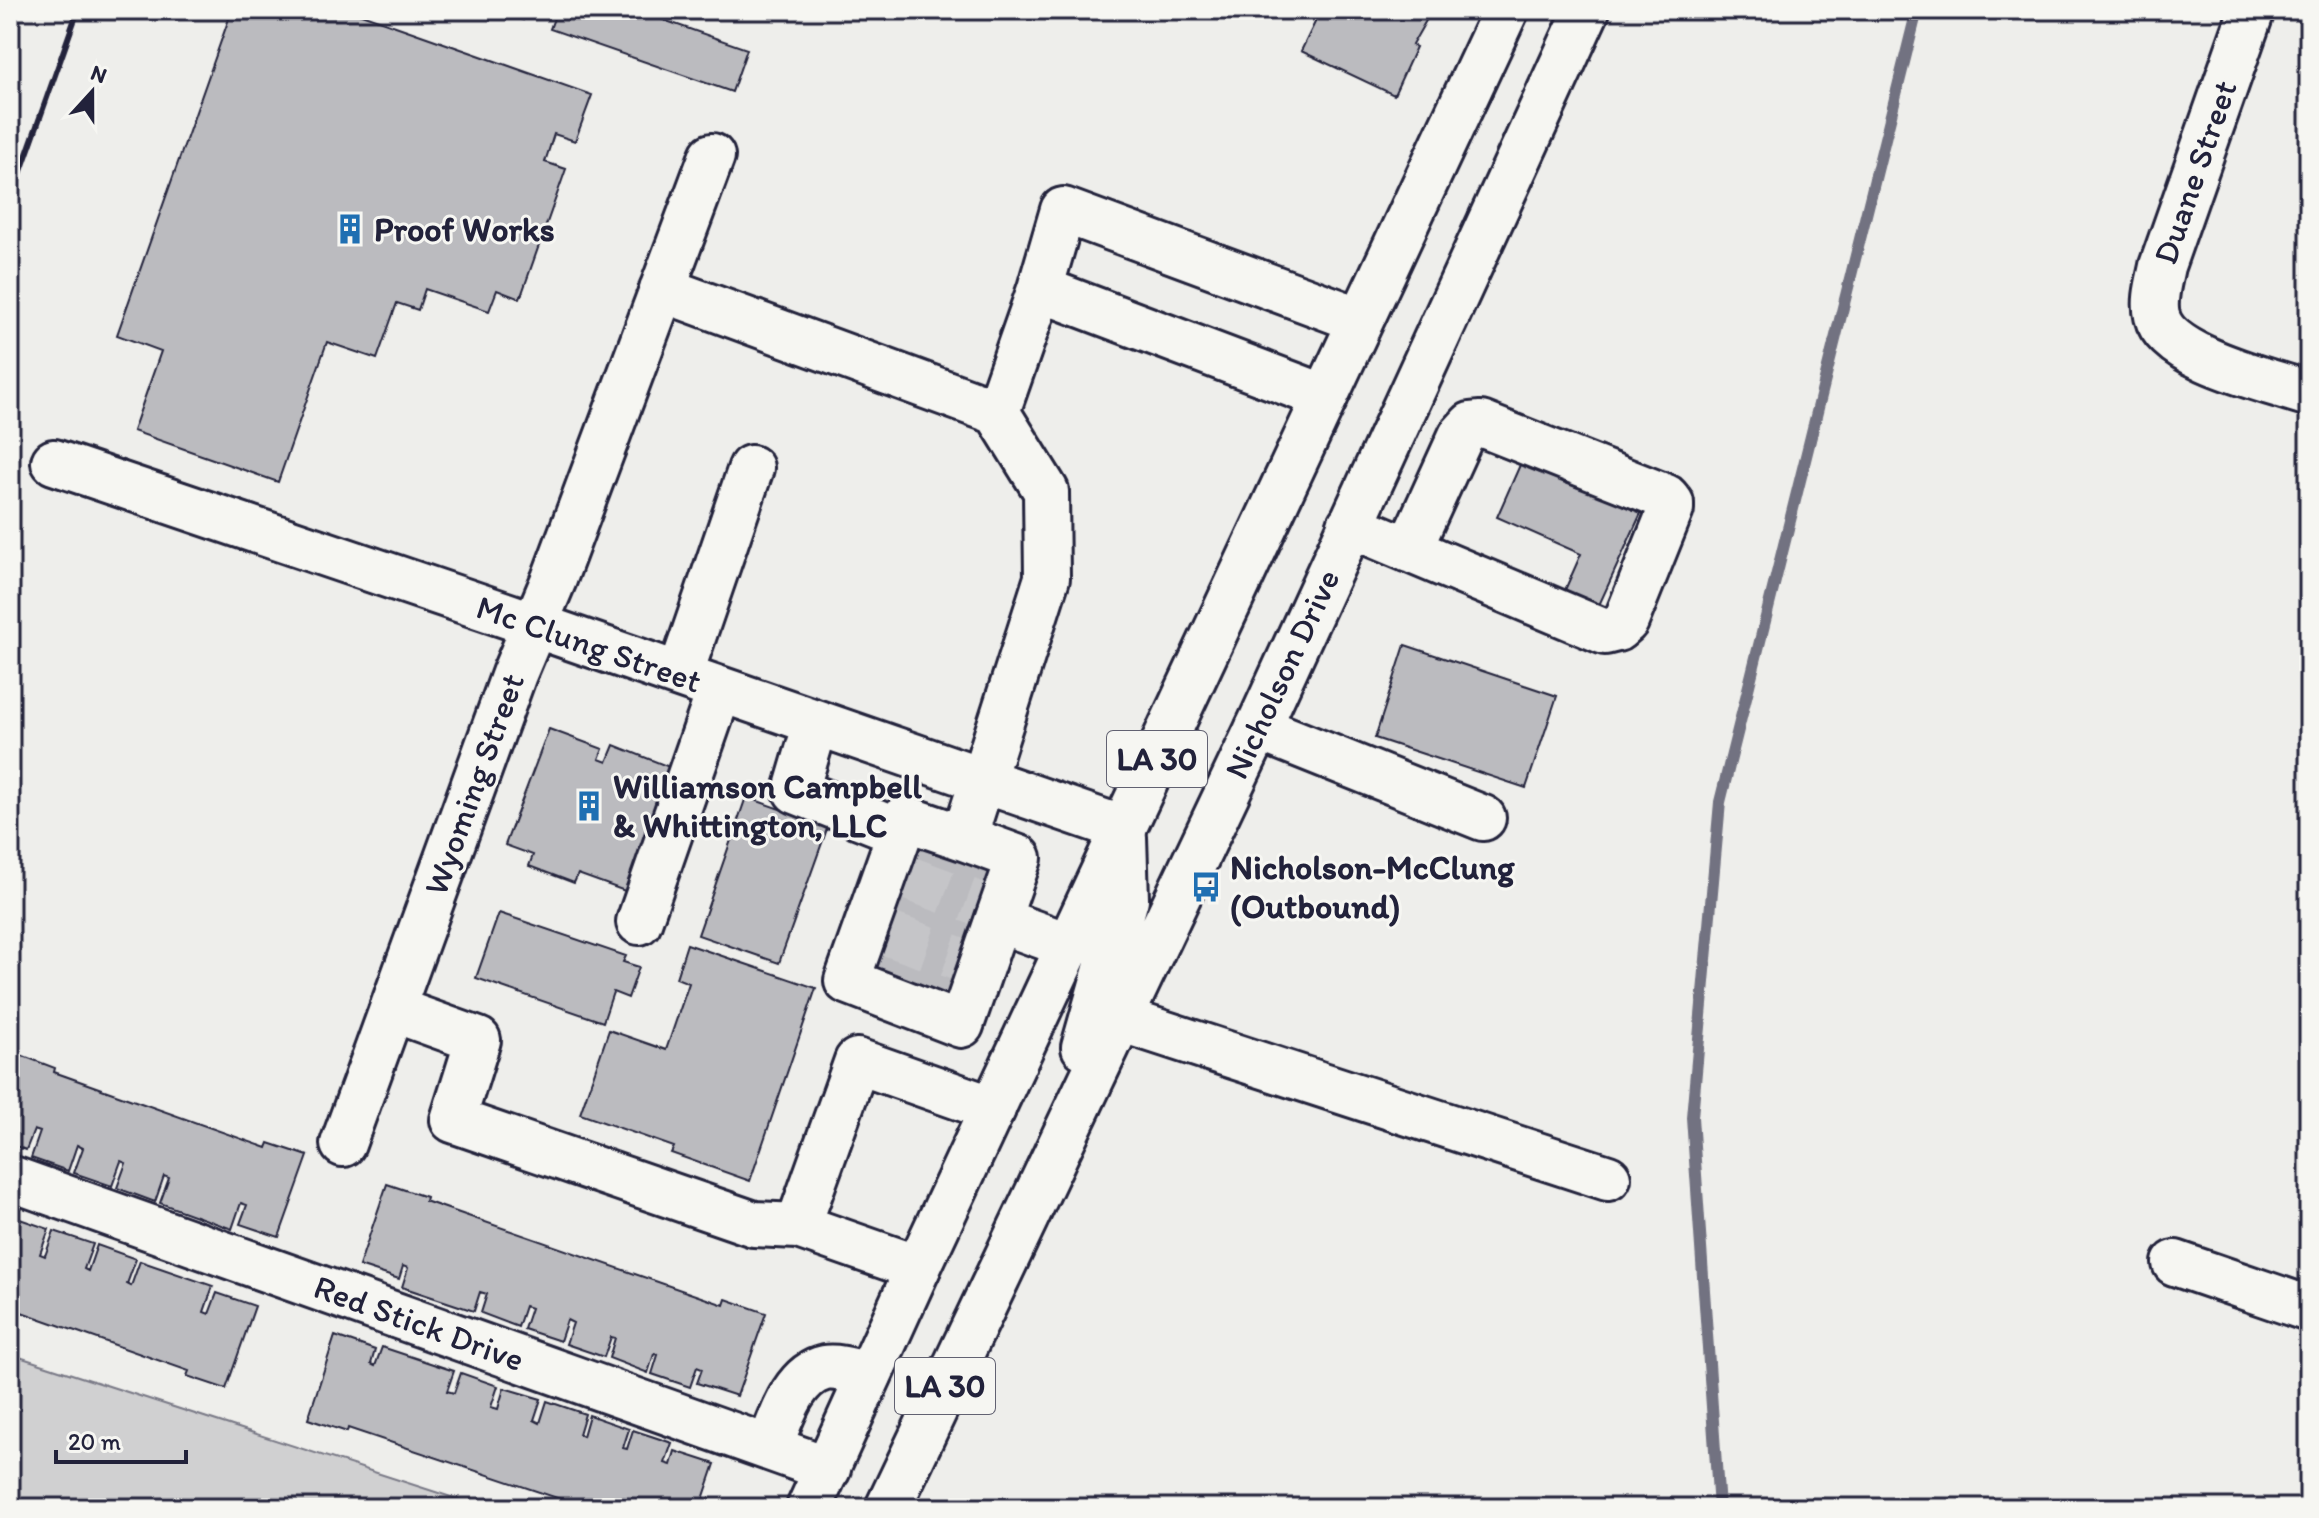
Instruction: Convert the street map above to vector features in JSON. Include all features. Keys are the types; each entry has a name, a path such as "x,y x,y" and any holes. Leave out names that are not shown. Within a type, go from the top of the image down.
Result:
{"main road":[{"name":"LA 30","path":"815,1496 918,1268 1506,10"},
{"name":"Nicholson Drive","path":"888,1508 1258,728 1587,10"},
{"name":"Duane Street","path":"2252,10 2162,266 2156,296 2157,317 2167,336 2208,360 2309,394"},
{"name":"Wyoming Street","path":"343,1144 514,674 712,156"},
{"path":"997,412 1040,289 1063,210 1360,320"},
{"path":"662,289 997,412 1046,491 1047,578 964,838"},
{"path":"1040,289 1325,397"},
{"path":"1350,525 1409,550 1605,632 1617,629 1626,621 1671,503 1666,497 1481,424 1471,425 1461,436 1409,550"},
{"name":"Mc Clung Street","path":"54,462 1124,829"},
{"path":"639,922 751,468"},
{"path":"816,723 796,791 897,860"},
{"path":"1258,728 1483,818"},
{"path":"905,818 1019,858 978,966 961,1025 847,981 876,930 897,860 905,818"},
{"path":"1051,1164 1126,899 1124,829"},
{"path":"998,914 1070,946"},
{"path":"392,1009 478,1040 453,1120 754,1224 798,1226 918,1268"},
{"path":"1120,1019 1608,1178"},
{"path":"798,1226 857,1061 993,1109"},
{"name":"Red Stick Drive","path":"10,1178 769,1448 815,1496"},
{"path":"2175,1263 2307,1301"},
{"path":"769,1448 794,1392 806,1378 825,1368 869,1375"}],"shaded area":[{"path":"10,1354 485,1508 10,1508"}],"building":[{"name":"Proof Works","path":"232,10 350,10 592,95 575,141 554,134 545,162 566,169 520,299 497,290 489,311 425,289 418,310 397,303 377,359 327,342 278,482 133,431 161,351 117,335"},
{"path":"494,10 526,10 523,20"},
{"path":"557,10 635,10 747,49 732,92 550,29"},
{"path":"1321,10 1432,10 1412,45 1416,47 1394,95 1301,51"},
{"path":"1523,458 1642,511 1595,614 1561,599 1581,554 1497,517"},
{"path":"1405,645 1557,696 1526,788 1375,738"},
{"name":"Williamson Campbell & Whittington, LLC","path":"549,729 603,749 599,759 607,762 614,745 672,768 625,891 578,874 574,883 529,866 533,855 505,845"},
{"path":"746,797 828,826 779,963 698,935"},
{"path":"922,831 1011,863 958,1012 869,980"},
{"path":"499,913 626,956 623,962 639,967 628,998 613,992 603,1022 476,978"},
{"path":"687,944 816,988 750,1181 671,1153 674,1147 580,1114 609,1030 666,1050 689,983 676,978"},
{"path":"18,1054 55,1068 54,1072 267,1148 269,1143 308,1156 279,1237 240,1224 247,1205 241,1203 232,1229 160,1203 169,1178 164,1176 155,1202 117,1188 126,1163 121,1161 112,1186 74,1173 83,1148 77,1145 68,1171 31,1158 40,1132 34,1130 26,1150 10,1144 10,1076"},
{"path":"387,1184 426,1197 425,1201 724,1305 726,1299 766,1313 737,1396 697,1383 702,1369 697,1367 690,1387 652,1374 658,1355 654,1354 648,1373 609,1358 615,1338 611,1337 604,1357 566,1344 573,1323 567,1320 560,1341 524,1329 531,1308 525,1306 518,1327 481,1313 487,1294 480,1292 474,1311 402,1287 408,1268 403,1266 399,1279 359,1266"},
{"path":"11,1216 49,1229 40,1254 45,1256 54,1231 93,1244 84,1269 88,1271 97,1245 136,1259 127,1284 131,1286 140,1261 213,1286 204,1312 209,1314 217,1293 255,1306 226,1389 187,1376 189,1371 10,1308"},
{"path":"335,1336 375,1350 371,1364 375,1366 382,1347 454,1371 447,1391 454,1393 461,1373 498,1386 491,1407 498,1409 504,1388 541,1399 534,1420 540,1423 547,1401 585,1414 579,1434 583,1436 589,1415 629,1429 623,1448 627,1449 633,1430 672,1443 665,1463 671,1465 675,1451 715,1464 700,1508 587,1508 348,1428 347,1432 308,1419"}],"waterway":[{"path":"1719,1508 1692,1117 1720,802 1917,10"}],"tunnel":[{"path":"905,877 995,910"},
{"path":"886,933 976,965"}],"railway":[{"path":"10,202 78,10"}],"place":[{"name":"Proof Works","path":"350,229"},
{"name":"Williamson Campbell & Whittington, LLC","path":"589,806"},
{"name":"Nicholson-McClung (Outbound)","path":"1206,887"}]}
